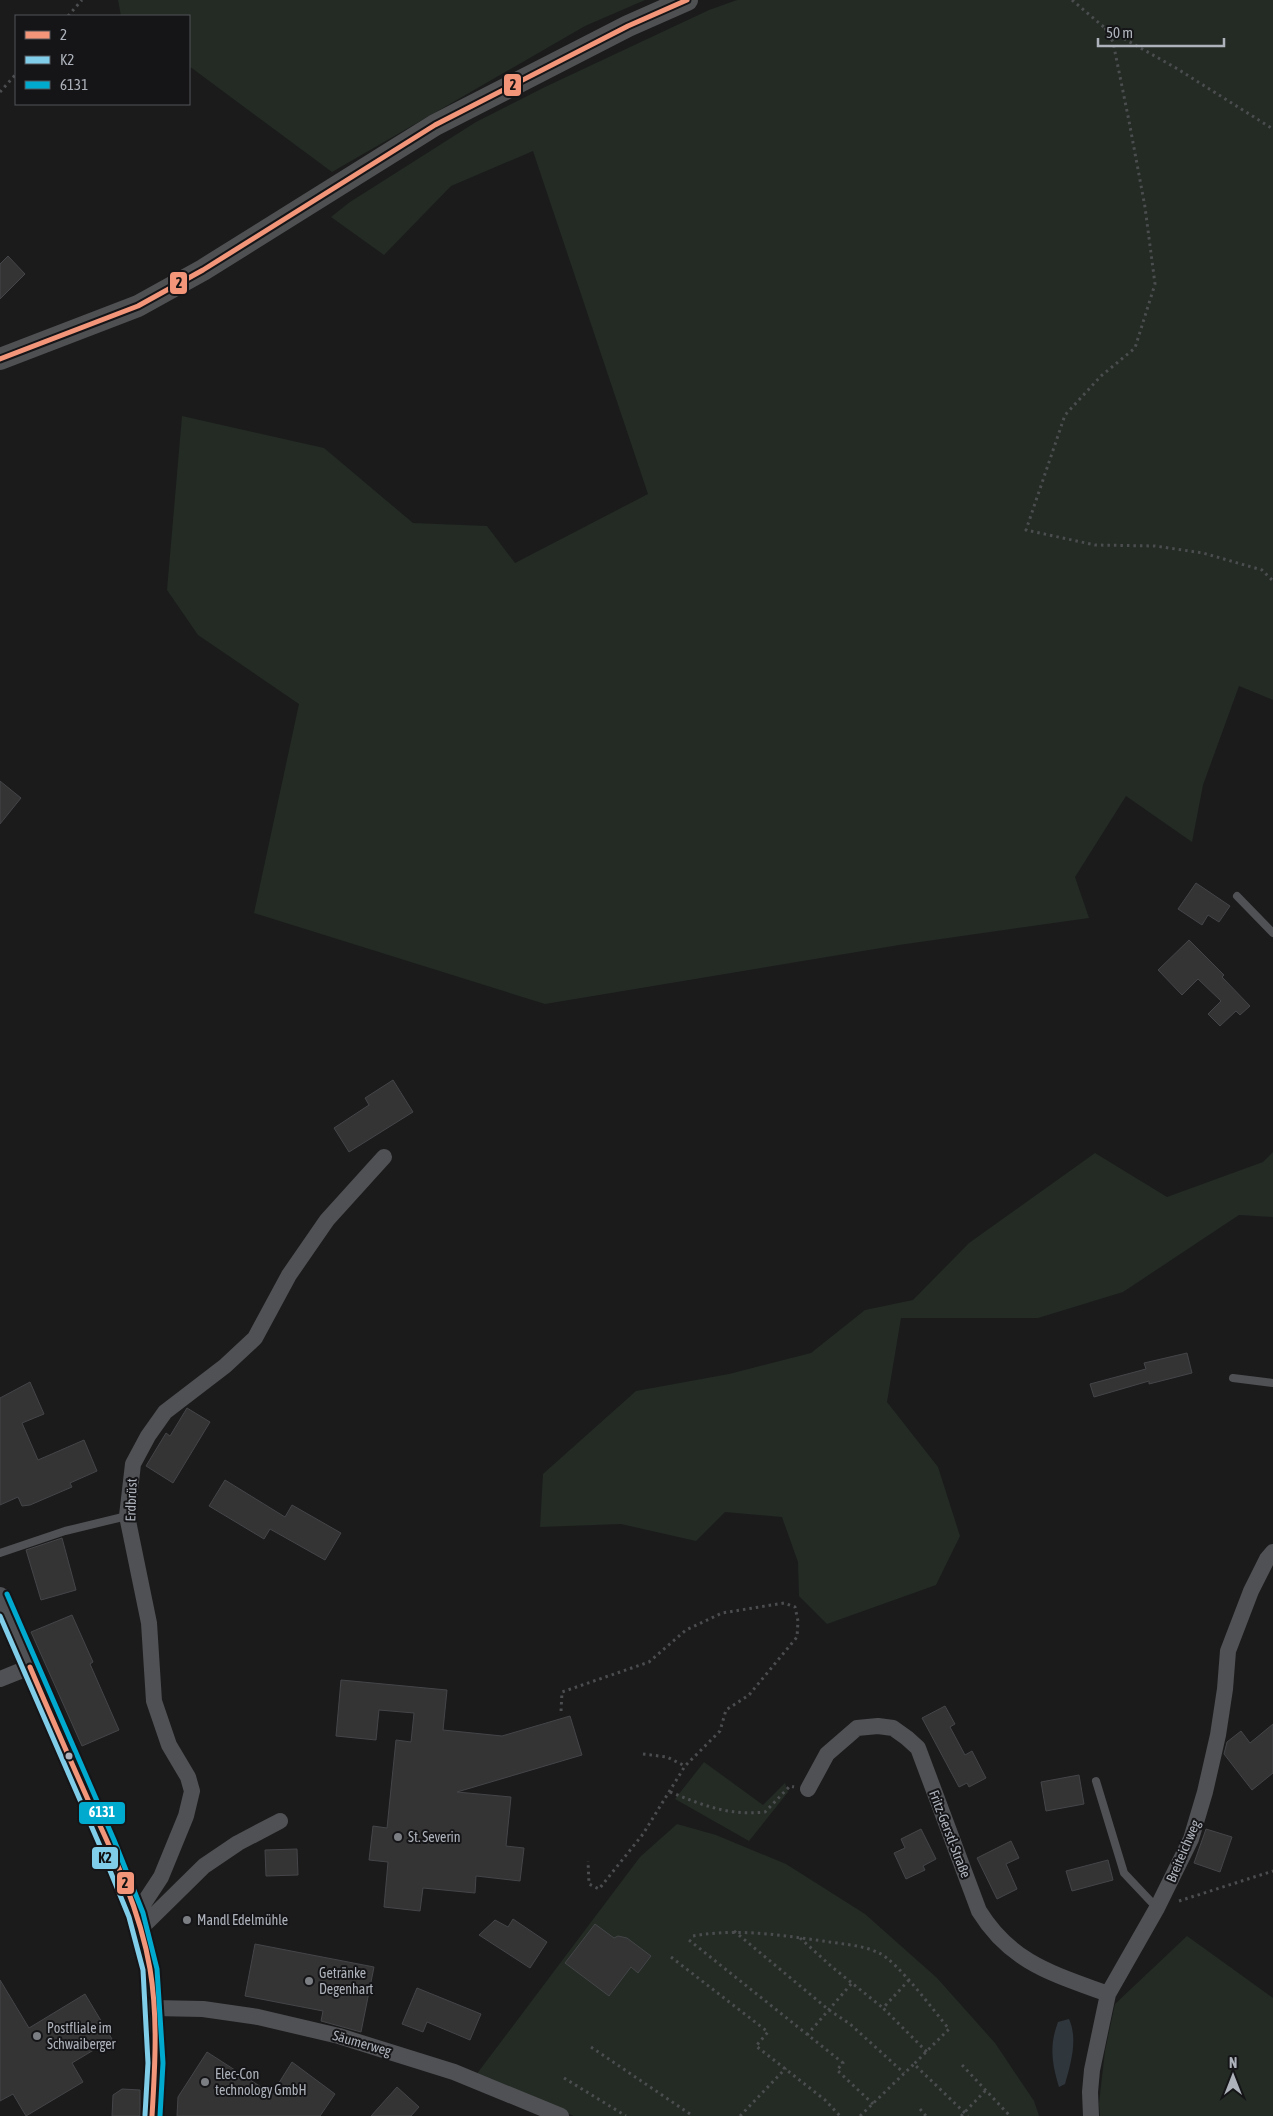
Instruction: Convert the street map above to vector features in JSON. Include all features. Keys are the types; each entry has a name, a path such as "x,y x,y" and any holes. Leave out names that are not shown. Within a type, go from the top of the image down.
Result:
{"main road":[{"path":"0,359 138,306 202,270 436,125 628,26 687,0"}],"street":[{"name":"Erdbrüst","path":"138,1922 186,1816 192,1791 188,1777 169,1745 154,1700 149,1623 128,1516 133,1464 148,1436 165,1412 225,1366 255,1338 289,1275 326,1220 384,1157"},
{"name":"Breiteichweg","path":"1091,2116 1090,2092 1092,2070 1108,1994 1157,1908 1191,1839 1205,1792 1218,1735 1228,1652 1235,1628 1251,1591 1267,1559 1273,1552"},
{"path":"0,1597 107,1843 138,1922 150,1969 153,2008 156,2062 152,2116"},
{"path":"0,1679 30,1667"},
{"name":"Fritz-Gerstl-Straße","path":"808,1789 828,1754 857,1728 878,1726 893,1728 918,1748 980,1911 990,1928 1004,1943 1028,1962 1108,1994"},
{"path":"138,1922 204,1866 238,1843 280,1821"},
{"name":"Säumerweg","path":"153,2008 203,2009 258,2017 339,2036 454,2072 561,2116"}],"lane":[{"path":"1237,896 1273,933"},
{"path":"1233,1378 1273,1383"},
{"path":"0,1553 65,1531 128,1516"},
{"path":"1096,1781 1124,1873 1157,1908"}],"path":[{"path":"69,15 82,0"},
{"path":"1072,0 1105,28 1176,68 1273,129"},
{"path":"1105,28 1113,42 1129,121 1145,207 1155,284 1135,348 1101,376 1065,416 1026,530 1095,545 1155,546 1202,552 1262,570 1273,582"},
{"path":"0,92 15,75"},
{"path":"561,1711 562,1692 649,1662 686,1630 722,1613 784,1603 794,1607 798,1621 797,1638 749,1696 726,1710 720,1730 685,1766 643,1834 599,1889 589,1884 588,1861"},
{"path":"643,1754 667,1757 685,1766"},
{"path":"670,1792 711,1809 748,1814 765,1812 790,1786 808,1789"},
{"path":"1157,1908 1273,1871"},
{"path":"693,1936 734,1931 772,1933 848,1945 880,1953 909,1980 949,2029 860,2116"},
{"path":"734,1931 828,2010 850,2024 904,2073"},
{"path":"800,1938 883,2008 926,2052"},
{"path":"689,1940 842,2063 836,2070 873,2104"},
{"path":"671,1957 768,2032 756,2046 825,2100 840,2116"},
{"path":"883,2008 909,1980"},
{"path":"807,2035 852,1983"},
{"path":"591,2047 693,2116"},
{"path":"914,2064 968,2116"},
{"path":"962,2065 1010,2116"},
{"path":"740,2116 786,2068"},
{"path":"564,2078 626,2116"},
{"path":"961,2116 986,2090"},
{"path":"920,2109 926,2116"}],"shaded area":[{"path":"118,0 645,0 585,26 332,172 190,67 190,15 121,15"},
{"path":"737,0 1273,0 1273,700 1239,686 1203,785 1192,842 1126,796 1075,877 1089,918 899,945 545,1004 254,913 299,704 198,635 167,590 182,416 324,448 413,523 487,526 515,563 648,494 533,151 451,186 384,255 331,217 350,202 476,122 545,87 709,10"},
{"path":"1273,1152 1273,1217 1239,1215 1123,1292 1038,1318 901,1318 887,1402 938,1467 960,1536 936,1585 827,1624 799,1596 798,1562 782,1517 725,1512 696,1541 621,1524 540,1527 543,1474 636,1391 729,1374 811,1353 865,1310 913,1300 969,1243 1095,1153 1167,1197 1263,1162"},
{"path":"704,1762 763,1805 785,1783 788,1792 749,1841 675,1799"},
{"path":"677,1824 716,1835 786,1864 865,1914 937,1978 995,2043 1034,2101 1039,2116 574,2116 473,2079 640,1857"},
{"path":"1187,1936 1273,1998 1273,2116 1100,2116 1099,2103 1105,2051 1115,2004"},
{"path":"1069,2019 1073,2035 1073,2051 1065,2084 1059,2087 1053,2062 1053,2039 1058,2022"}],"building":[{"path":"8,256 25,274 0,299 0,264"},
{"path":"0,781 21,798 0,824"},
{"path":"1196,883 1230,906 1219,922 1208,915 1202,925 1178,909"},
{"path":"1189,940 1224,975 1222,977 1250,1006 1240,1015 1236,1011 1220,1026 1208,1014 1221,1001 1198,979 1182,995 1158,970"},
{"path":"393,1080 413,1112 349,1152 334,1128 369,1105 365,1098"},
{"path":"1187,1353 1192,1373 1149,1384 1149,1381 1094,1397 1090,1384 1146,1369 1144,1363"},
{"path":"30,1382 44,1414 22,1423 38,1460 84,1440 97,1471 70,1483 72,1487 30,1505 22,1506 18,1497 0,1505 0,1398"},
{"path":"187,1408 210,1422 173,1483 146,1466 166,1433 170,1436"},
{"path":"225,1480 285,1517 292,1505 341,1533 325,1560 270,1529 264,1539 209,1506"},
{"path":"62,1538 76,1590 41,1600 26,1550"},
{"path":"72,1615 93,1662 90,1664 119,1730 82,1746 31,1632"},
{"path":"341,1680 447,1690 443,1730 502,1736 570,1716 582,1755 457,1792 511,1797 506,1846 524,1848 520,1881 476,1876 475,1893 423,1888 420,1911 384,1907 388,1862 369,1860 373,1826 387,1828 396,1740 411,1742 414,1713 379,1710 376,1740 336,1736"},
{"path":"945,1706 955,1724 950,1727 965,1755 972,1751 986,1778 969,1787 967,1783 959,1787 922,1718"},
{"path":"1273,1724 1273,1773 1252,1790 1224,1754 1227,1742 1241,1731 1250,1743"},
{"path":"1079,1775 1084,1804 1046,1811 1041,1782"},
{"path":"921,1829 936,1859 923,1866 925,1870 906,1879 894,1853 905,1848 901,1839"},
{"path":"1206,1829 1232,1837 1220,1872 1194,1863"},
{"path":"1011,1841 1019,1858 1006,1864 1017,1889 997,1899 977,1858"},
{"path":"297,1849 298,1875 266,1876 265,1850"},
{"path":"1108,1860 1113,1880 1072,1891 1066,1871"},
{"path":"513,1919 547,1942 530,1968 479,1935 495,1920 508,1927"},
{"path":"595,1924 614,1938 618,1936 627,1938 651,1956 638,1973 631,1967 609,1996 565,1963"},
{"name":"Getränke Degenhart","path":"255,1944 374,1967 361,2032 321,2021 323,2011 245,1996"},
{"path":"0,1980 29,2028 85,1994 112,2039 72,2063 83,2082 26,2116 13,2094 0,2101"},
{"path":"417,1988 481,2014 470,2040 427,2022 423,2032 402,2024"},
{"path":"207,2052 272,2094 292,2062 335,2094 320,2116 177,2116 178,2097"},
{"path":"397,2087 419,2107 411,2116 371,2116"},
{"path":"122,2089 140,2090 140,2116 112,2116 113,2095"}],"transit line":[{"name":"2","path":"0,359 138,306 203,270 435,125 628,26 687,0"},
{"name":"6131","path":"7,1594 114,1840 143,1913 157,1969 163,2063 160,2116"},
{"name":"K2","path":"0,1616 129,1917 143,1970 148,2063 145,2115"},
{"name":"2","path":"30,1667 117,1863 133,1904 146,1947 153,1987 155,2024 152,2116"}],"place":[{"name":"St. Severin","path":"398,1837"},
{"name":"Mandl Edelmühle","path":"187,1920"},
{"name":"Getränke Degenhart","path":"309,1981"},
{"name":"Postfliale im Schwaiberger","path":"37,2036"},
{"name":"Elec-Con technology GmbH","path":"205,2082"}]}
